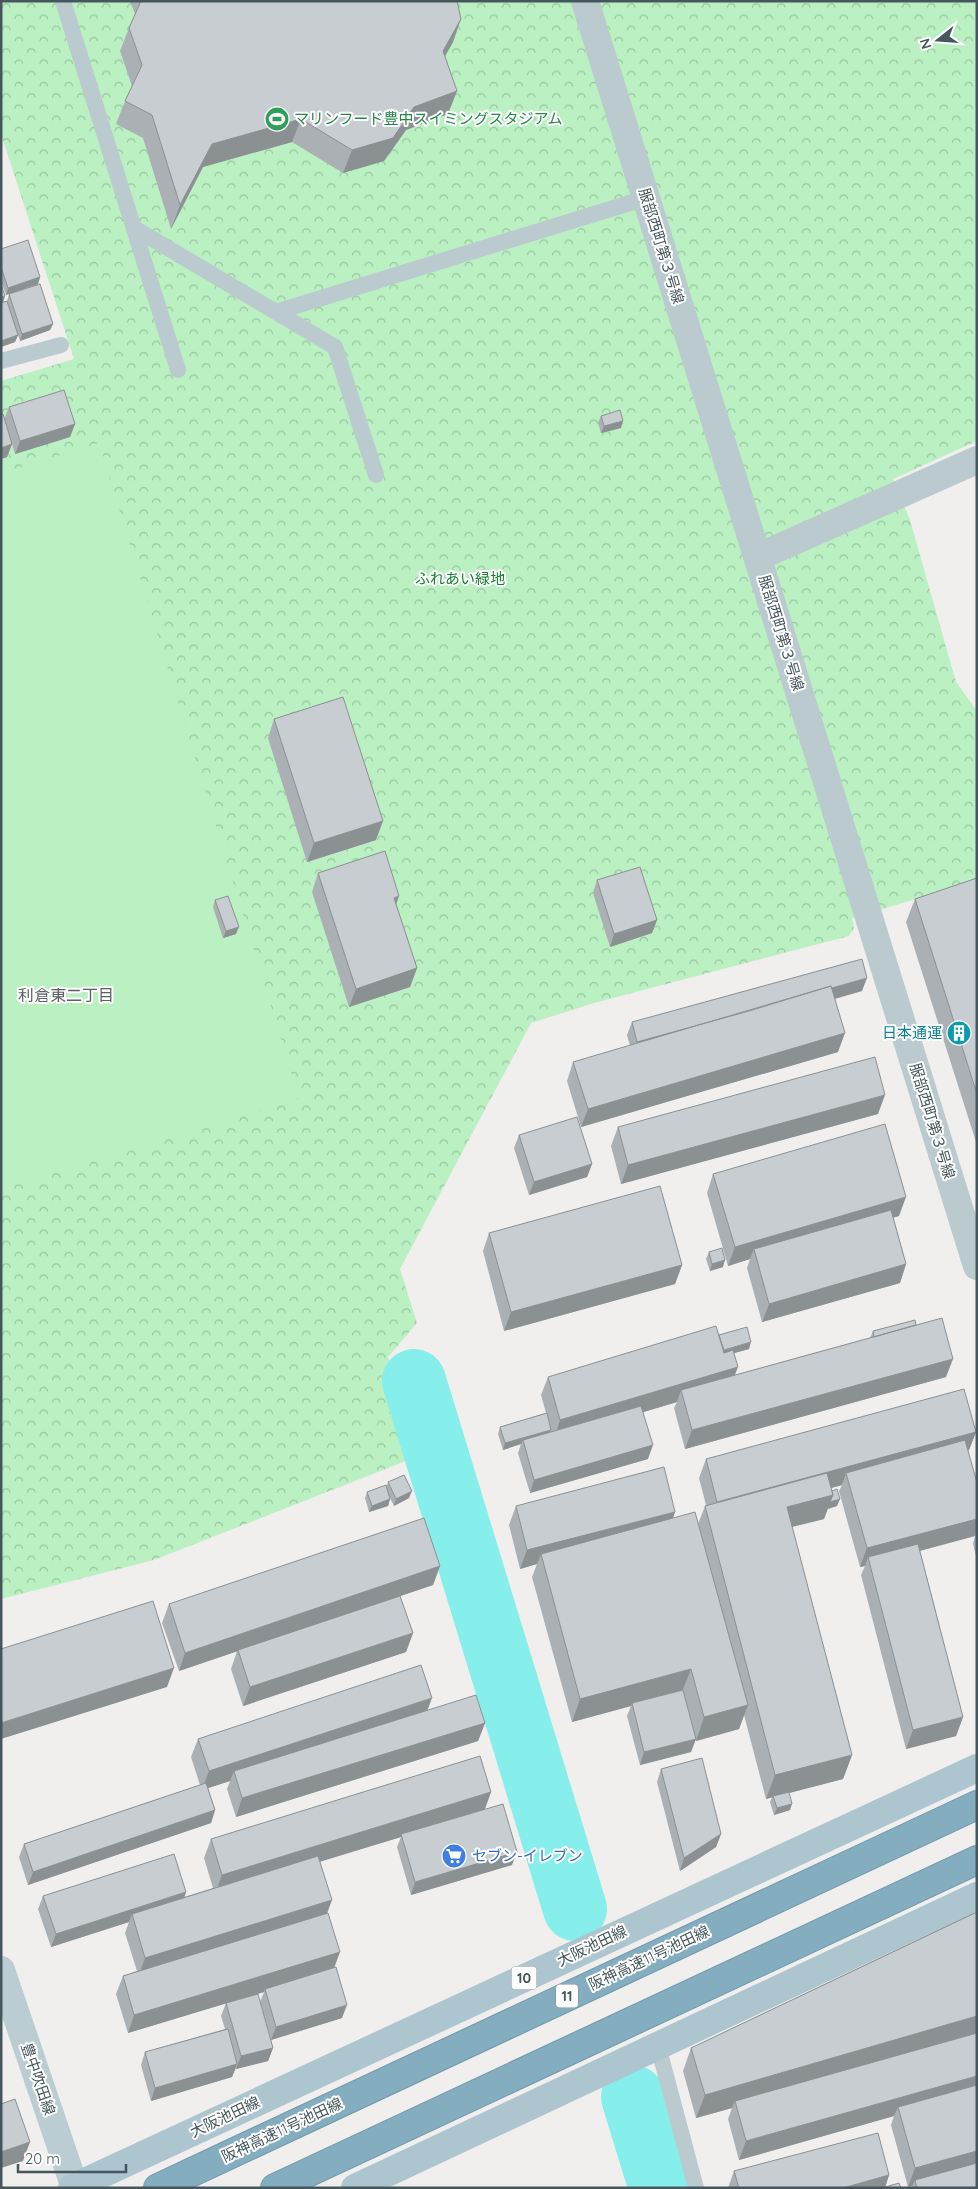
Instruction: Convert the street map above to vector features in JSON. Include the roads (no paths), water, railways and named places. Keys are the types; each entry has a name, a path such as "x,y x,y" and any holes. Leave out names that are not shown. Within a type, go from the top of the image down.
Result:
{"highway":[{"name":"阪神高速11号池田線","path":"158,2188 977,1805"},
{"path":"275,2188 977,1860"}],"main road":[{"name":"大阪池田線","path":"74,2187 977,1768"},
{"path":"356,2188 977,1896"},
{"name":"豊中吹田線","path":"1,1970 74,2187"}],"street":[{"name":"服部西町第３号線","path":"585,1 977,1266"},
{"path":"758,558 977,460"}],"lane":[{"path":"64,1 178,370"},
{"path":"276,312 646,198"},
{"path":"134,228 335,347 376,475"},
{"path":"1,361 61,346"},
{"path":"658,2046 696,2188"}],"waterway":[{"path":"414,1381 575,1909"},
{"path":"633,2097 661,2188"}],"place":[{"name":"マリンフード豊中スイミングスタジアム","path":"277,119"},
{"name":"日本通運","path":"959,1033"},
{"name":"セブン-イレブン","path":"454,1856"}],"district":[{"name":"利倉東二丁目","path":"66,995"}],"park label":[{"name":"ふれあい緑地","path":"460,579"}]}
